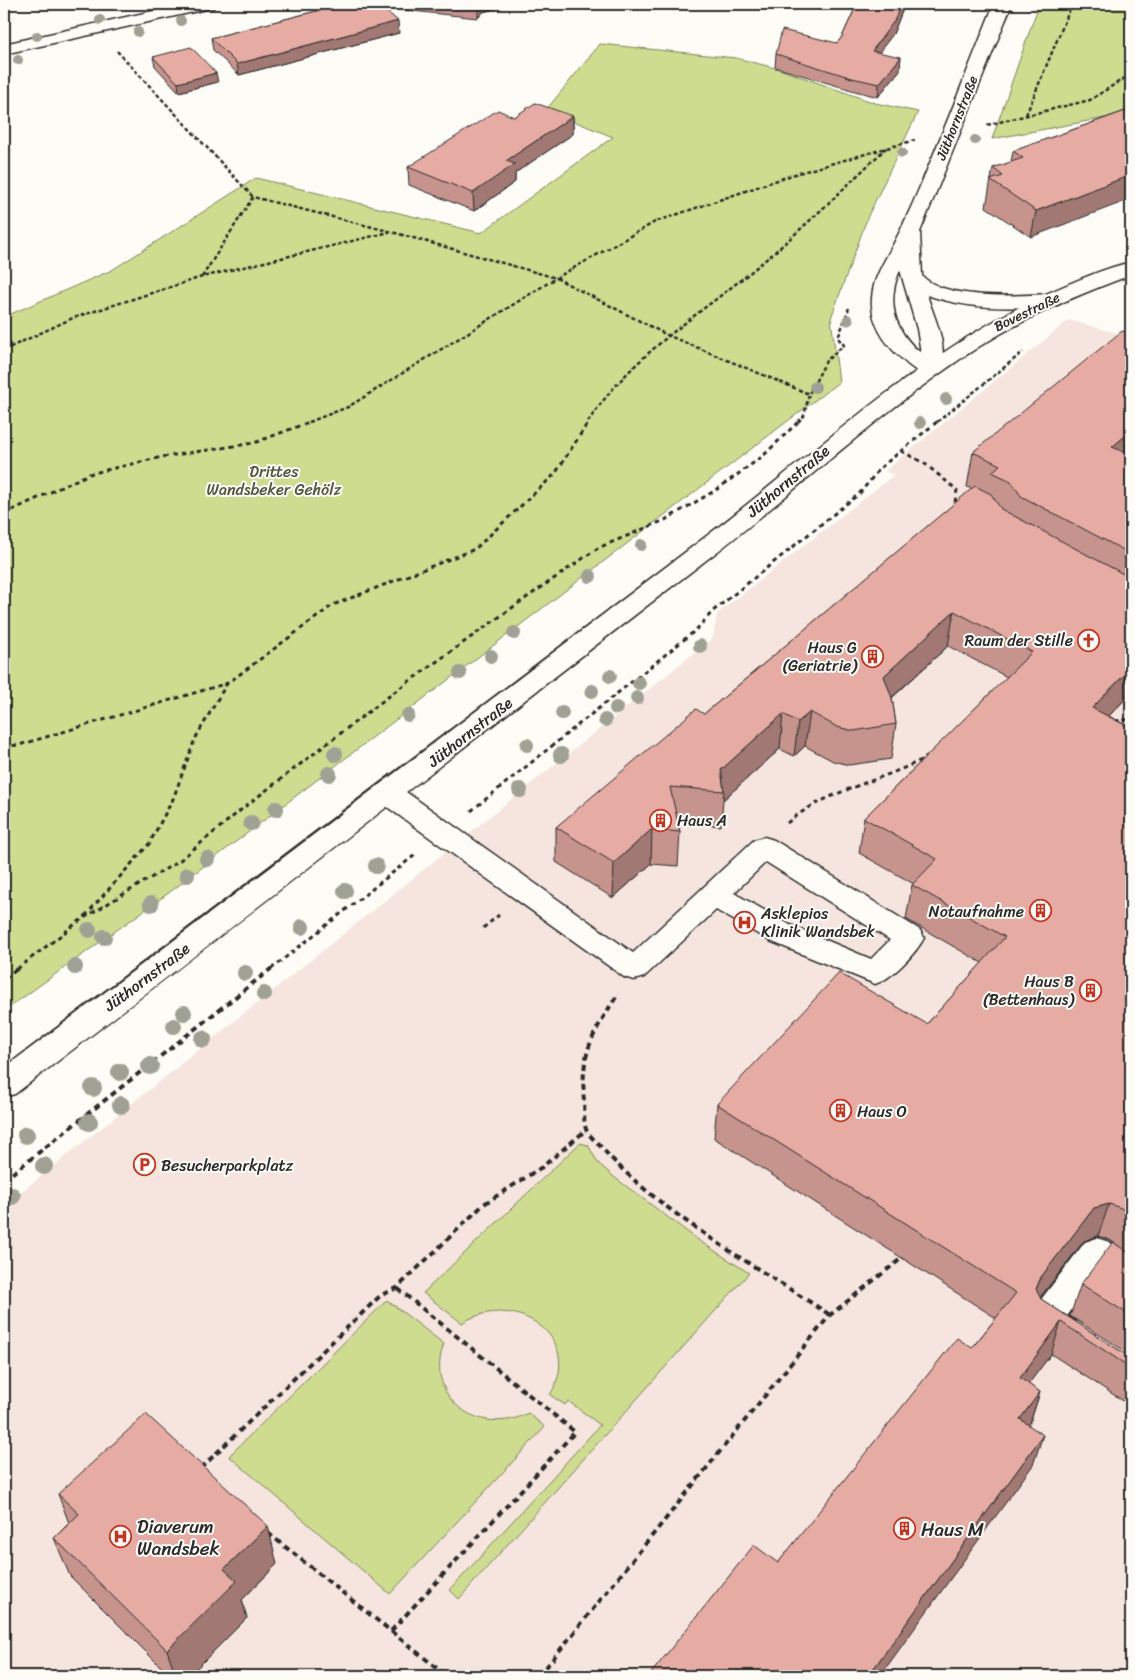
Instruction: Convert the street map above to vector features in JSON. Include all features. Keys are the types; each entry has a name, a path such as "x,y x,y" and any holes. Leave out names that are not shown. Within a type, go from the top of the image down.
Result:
{"street":[{"path":"4,50 96,29 174,8 207,4"},
{"name":"Jüthornstraße","path":"929,369 916,361 896,340 884,317 882,300 885,280 910,232 1003,4"},
{"name":"Jüthornstraße","path":"4,1085 389,794 748,515 853,427 929,369 932,361 930,343 925,317 913,281 910,232"},
{"name":"Bovestraße","path":"929,369 992,329 1047,300 1131,268"},
{"path":"913,281 942,295 975,302 1012,303 1047,300"},
{"path":"389,794 634,969 764,847 910,938 875,973 780,933 714,895"},
{"path":"1084,1345 1045,1320 1097,1252 1131,1275"}],"path":[{"path":"1026,116 1072,4"},
{"path":"96,29 252,197 392,232 556,278 667,335 809,394"},
{"path":"4,514 89,474 162,456 254,443 348,407 556,278 656,222 795,174 886,148 952,130 1005,122 1090,100 1131,74"},
{"path":"4,746 20,745 228,683 333,605 475,549 555,474 604,396 667,335 757,267 807,224 886,148"},
{"path":"202,277 252,197"},
{"path":"4,350 73,318 202,277 392,232"},
{"path":"4,979 82,919 179,861 247,805 397,690 598,548 665,520 716,490 763,456 804,416 809,394 826,361 844,345"},
{"path":"4,1180 696,630 713,611 860,493 880,468 1024,352"},
{"path":"901,451 924,463 957,490 955,502"},
{"path":"4,519 8,513"},
{"path":"82,919 149,844 173,799 195,739 228,683"},
{"path":"1122,726 1112,722 1131,719"},
{"path":"764,847 791,819 808,806 896,773 931,754"},
{"path":"634,969 596,1028 587,1047 584,1059 586,1130 617,1165 647,1190 696,1227 830,1315"},
{"path":"194,1474 381,1295 398,1288 484,1204 542,1167 586,1130"},
{"path":"539,1676 830,1315 902,1258"},
{"path":"391,1631 575,1432 398,1288"},
{"path":"262,1528 447,1676"}],"shaded area":[{"name":"Asklepios Klinik Wandsbek","path":"1069,320 1131,337 1131,1676 4,1676 4,1206 713,638 717,614 894,475 885,471"}],"green space":[{"path":"1039,4 1131,4 1131,113 992,139"},
{"name":"Drittes Wandsbeker Gehölz","path":"600,44 736,58 779,69 875,103 918,112 868,216 831,318 839,382 170,892 4,1011 4,317 112,270 256,178 481,233 613,137 546,110"},
{"path":"580,1143 588,1145 598,1163 614,1177 701,1242 749,1273 459,1599 450,1590 600,1425 568,1401 565,1405 550,1395 559,1374 559,1355 552,1338 539,1325 522,1316 503,1312 482,1314 462,1323 423,1293"},
{"path":"387,1300 444,1344 440,1364 442,1382 449,1397 461,1408 475,1417 492,1420 510,1419 528,1413 545,1427 390,1594 229,1456"}],"building":[{"path":"344,4 378,4 398,21 237,64 211,38"},
{"path":"443,4 481,4 478,7"},
{"path":"857,4 902,4 894,21 872,51 901,57 879,84 852,78 776,54 782,30 837,43 842,37"},
{"path":"191,47 216,73 178,83 153,57"},
{"path":"535,103 573,116 506,161 515,164 473,193 408,167 498,110 514,117"},
{"path":"1131,109 1131,175 1036,211 990,180 1003,176 993,168 1023,158 1013,151"},
{"path":"1122,331 1131,333 1131,431 1112,447 1131,455 1131,554 1021,496 1011,481 992,472 1000,465 973,452"},
{"path":"975,486 991,494 1001,509 1131,578 1131,668 1092,708 1131,728 1131,1215 1121,1208 1109,1204 1094,1208 1041,1277 1036,1289 1041,1299 1131,1358 1131,1368 1061,1322 1020,1378 1040,1392 1020,1419 1043,1435 868,1676 649,1676 754,1545 778,1563 957,1338 972,1348 1016,1293 717,1104 839,973 927,1024 1005,937 912,885 937,859 864,818 1032,652 954,611 884,676 892,698 896,724 854,731 837,727 810,712 798,722 783,714 721,770 724,791 670,787 680,832 652,829 614,863 556,827 696,709 704,714"},
{"path":"1113,1242 1131,1255 1131,1316 1081,1284"},
{"path":"146,1414 268,1526 224,1569 237,1581 167,1650 54,1538 79,1514 58,1494"}],"place":[{"name":"Raum der Stille","path":"1089,640"},
{"name":"Haus G (Geriatrie)","path":"873,656"},
{"name":"Haus A","path":"661,820"},
{"name":"Notaufnahme","path":"1040,911"},
{"name":"Asklepios Klinik Wandsbek","path":"745,922"},
{"name":"Haus B (Bettenhaus)","path":"1090,990"},
{"name":"Haus O","path":"841,1111"},
{"name":"Besucherparkplatz","path":"145,1165"},
{"name":"Haus M","path":"905,1529"},
{"name":"Diaverum Wandsbek","path":"121,1537"}]}
